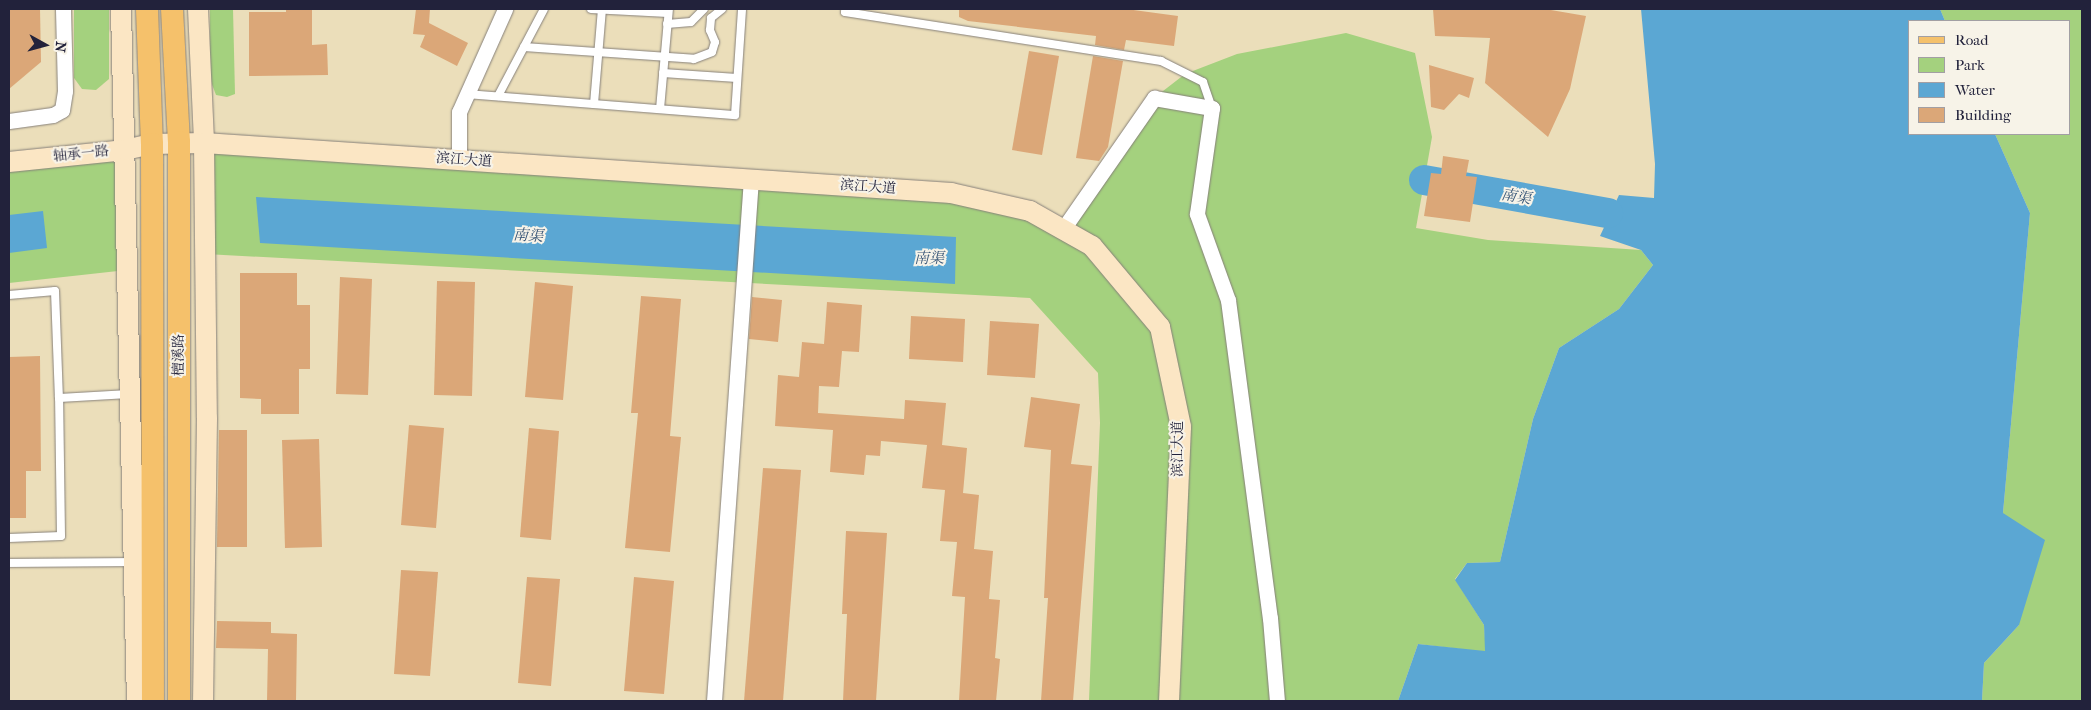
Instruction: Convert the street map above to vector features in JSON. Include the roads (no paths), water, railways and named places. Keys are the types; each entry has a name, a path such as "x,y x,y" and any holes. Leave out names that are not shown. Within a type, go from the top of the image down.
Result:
{"main road":[{"name":"檀溪路","path":"147,9 152,144 153,701"},
{"name":"檀溪路","path":"172,9 179,142 179,701"}],"street":[{"path":"9,121 53,116 62,110 65,91 63,9"},
{"path":"121,9 137,701"},
{"path":"198,9 204,143 207,418 203,701"},
{"path":"460,160 459,112 505,9"},
{"path":"1063,230 1154,98 1212,108 1198,214 1228,300 1269,609 1277,701"},
{"name":"滨江大道","path":"152,144 204,143 460,160 751,184 951,193 1030,211 1092,246 1160,326 1181,427 1169,701"},
{"name":"轴承一路","path":"9,162 125,150 152,144"},
{"path":"714,701 751,184"}],"lane":[{"path":"498,96 544,9"},
{"path":"591,9 668,11 660,109"},
{"path":"594,104 602,9"},
{"path":"667,24 691,22 704,9"},
{"path":"524,47 664,55 694,59 712,52 715,42 710,30 711,18 722,9"},
{"path":"467,94 735,115 742,9"},
{"path":"846,9 845,12 1162,61 1203,82 1212,108"},
{"path":"663,73 737,78"},
{"path":"9,295 55,291 61,536 9,538"},
{"path":"59,398 130,394"},
{"path":"9,562 133,562"}],"water":[{"path":"1641,9 1940,9 1945,20 1908,20 1908,135 1995,135 2030,213 2003,513 2045,540 2019,625 1984,663 1982,701 1398,701 1418,644 1485,651 1484,625 1455,580 1467,563 1500,562 1533,419 1559,348 1619,309 1653,265 1641,250 1600,236 1619,195 1654,198 1655,164"},
{"name":"南渠","path":"256,197 956,237 955,284 260,243"},
{"path":"43,211 47,248 9,253 9,215"}],"waterway":[{"name":"南渠","path":"1424,180 1608,213"}]}
